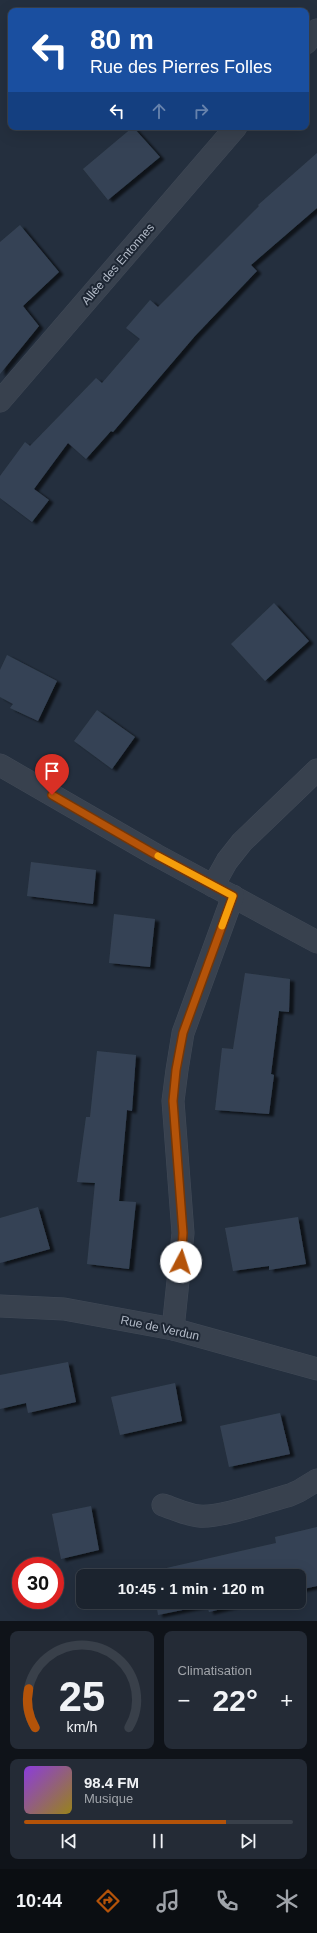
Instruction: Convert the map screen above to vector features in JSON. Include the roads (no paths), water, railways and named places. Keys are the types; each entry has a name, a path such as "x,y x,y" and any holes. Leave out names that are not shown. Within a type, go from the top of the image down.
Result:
{"street":[{"path":"309,39 317,30"},
{"name":"Allée des Entonnes","path":"0,401 233,130"},
{"path":"0,765 213,886 317,942"},
{"path":"213,886 227,861 242,842 317,770"},
{"path":"174,1329 183,1251 173,1101 176,1070 183,1033 233,896"},
{"name":"Rue de Verdun","path":"0,1306 64,1309 174,1329 317,1369"},
{"path":"163,1505 189,1514 200,1516 216,1515 290,1495 317,1480"}]}
